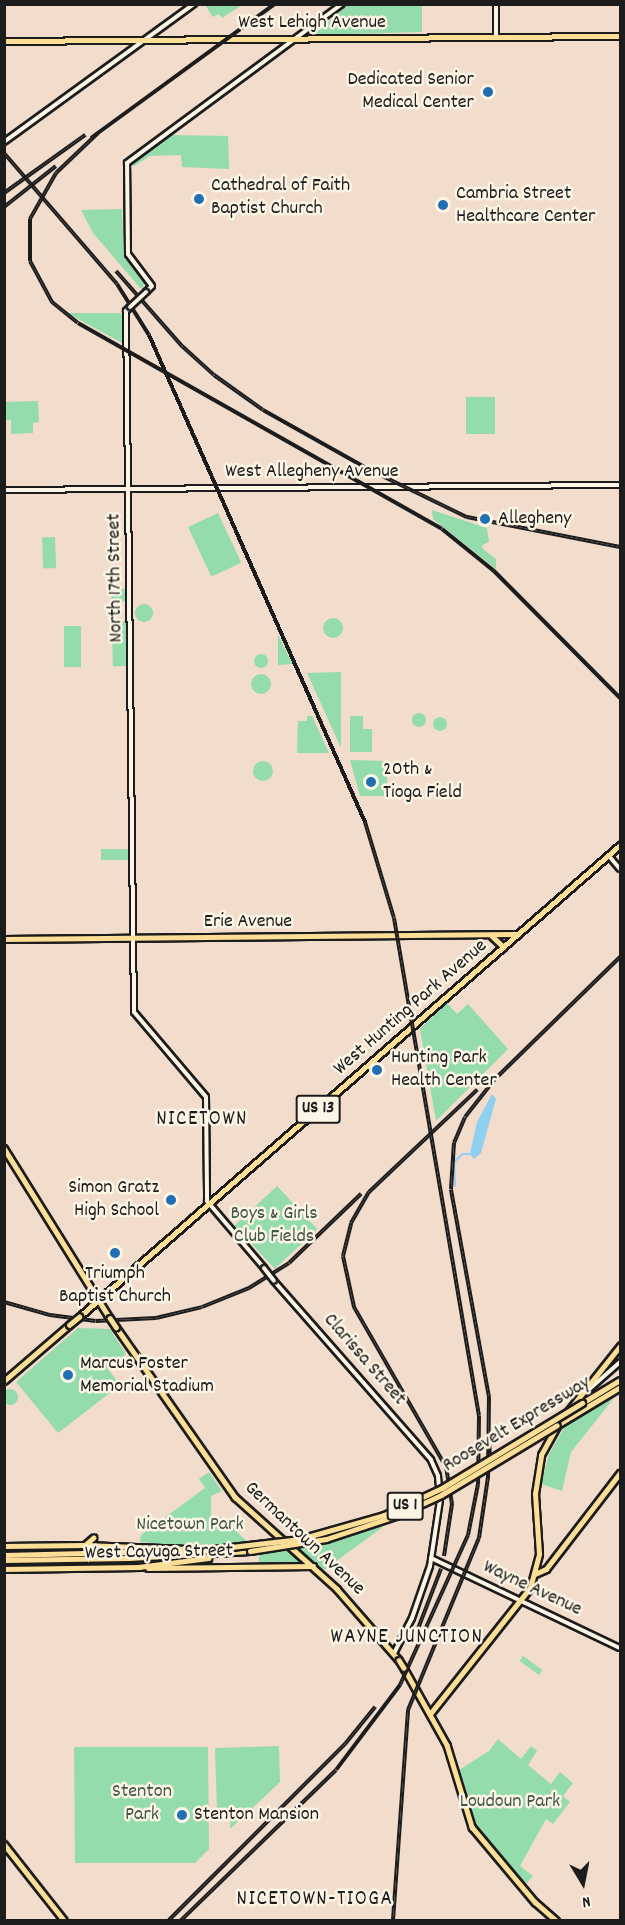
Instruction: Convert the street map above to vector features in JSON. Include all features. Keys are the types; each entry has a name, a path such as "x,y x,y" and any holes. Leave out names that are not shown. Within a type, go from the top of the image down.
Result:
{"highway":[{"name":"Roosevelt Expressway","path":"4,1557 205,1554 250,1551 338,1536 399,1515 441,1495 621,1380"},
{"name":"Roosevelt Expressway","path":"205,1554 306,1538 384,1515 442,1488 584,1405 621,1387"},
{"path":"85,1545 205,1554"},
{"path":"138,1567 205,1554"}],"main road":[{"path":"4,142 194,4"},
{"path":"298,39 342,4"},
{"path":"496,4 496,37"},
{"name":"West Lehigh Avenue","path":"4,41 621,36"},
{"name":"North 17th Street","path":"209,1204 206,1097 134,1012 130,489 126,311 152,286 128,254 127,163 298,39"},
{"name":"West Allegheny Avenue","path":"4,490 621,485"},
{"name":"West Hunting Park Avenue","path":"4,1381 621,846"},
{"path":"609,856 621,869"},
{"name":"Erie Avenue","path":"4,939 518,934"},
{"path":"492,936 504,947"},
{"name":"Germantown Avenue","path":"4,1148 110,1318 235,1497 313,1566 395,1652 447,1745 472,1827 539,1906 556,1920"},
{"name":"Clarissa Street","path":"209,1204 431,1460 441,1495 431,1558 416,1608 395,1652"},
{"path":"430,1714 522,1601 536,1574 540,1542 535,1494 538,1468 550,1436 621,1346"},
{"path":"583,1394 621,1362"},
{"path":"536,1574 546,1569 621,1473"},
{"path":"4,1546 85,1545 93,1538"},
{"name":"Wayne Avenue","path":"431,1558 621,1648"},
{"name":"West Cayuga Street","path":"4,1569 313,1566"},
{"path":"4,1844 64,1920"}],"green space":[{"path":"349,4 422,5 422,32 312,35"},
{"path":"205,5 242,5 222,18 219,14 213,17"},
{"path":"171,135 228,136 229,169 182,167 181,155 150,156 134,166 131,164"},
{"path":"122,209 124,257 145,284 141,289 93,233 81,210"},
{"path":"67,313 120,313 124,318 124,344"},
{"path":"466,397 495,397 495,434 466,434"},
{"path":"38,401 39,422 33,423 33,433 11,434 11,420 5,420 5,402"},
{"path":"432,510 487,528 489,542 482,545 483,549 496,559 496,569 433,519"},
{"path":"218,513 241,563 211,577 188,527"},
{"path":"42,537 55,537 56,568 43,568"},
{"path":"119,587 127,595 119,603 111,595"},
{"path":"144,604 150,607 153,613 150,619 144,622 138,619 135,613 138,607"},
{"path":"333,618 340,621 343,628 340,635 333,638 326,635 323,628 326,621"},
{"path":"112,621 126,621 127,666 113,666"},
{"path":"64,626 81,626 81,667 64,667"},
{"path":"278,634 292,664 278,665"},
{"path":"261,654 266,656 268,661 266,666 261,668 256,666 254,661 256,656"},
{"path":"341,672 341,748 307,673"},
{"path":"261,674 268,677 271,684 268,691 261,694 254,691 251,684 254,677"},
{"path":"419,713 424,715 426,720 424,725 419,727 414,725 412,720 414,715"},
{"path":"307,716 312,716 329,753 297,753 298,721 307,721"},
{"path":"350,716 363,716 363,729 372,729 372,752 350,752"},
{"path":"437,717 443,717 447,724 443,731 437,731 433,727 433,721"},
{"name":"20th & Tioga Field","path":"350,760 387,761 387,796 360,796"},
{"path":"259,761 267,761 273,767 273,775 267,781 259,781 253,775 253,767"},
{"path":"101,849 128,849 128,860 101,860"},
{"path":"447,1003 457,1014 468,1004 508,1049 436,1121 420,1029"},
{"name":"Boys & Girls Club Fields","path":"277,1186 317,1229 275,1269 235,1226"},
{"name":"Marcus Foster Memorial Stadium","path":"78,1328 110,1329 126,1354 108,1369 120,1385 58,1433 16,1382"},
{"path":"10,1389 18,1397 10,1405 2,1397"},
{"path":"614,1398 571,1452 562,1491 541,1484 549,1454 565,1426"},
{"name":"Nicetown Park","path":"209,1472 222,1491 211,1496 211,1517 221,1517 249,1543 198,1547 140,1542 141,1535 205,1488 199,1479"},
{"path":"382,1526 324,1570 297,1549"},
{"path":"289,1550 304,1565 259,1564 259,1554"},
{"path":"523,1656 542,1670 539,1675 519,1661"},
{"name":"Loudoun Park","path":"498,1739 521,1759 531,1746 537,1751 528,1765 551,1784 560,1772 573,1783 563,1796 570,1802 553,1824 546,1819 520,1866 533,1876 526,1884 479,1832 459,1770 489,1751"},
{"path":"279,1746 280,1782 230,1829 231,1811 217,1811 215,1748"},
{"name":"Stenton Park","path":"74,1747 208,1747 209,1849 195,1863 75,1863"}],"water":[{"path":"492,1094 496,1099 481,1153 474,1159 470,1154 477,1122"}],"waterway":[{"path":"455,1186 454,1162 463,1154 470,1154"}],"railway":[{"path":"91,138 275,4"},
{"path":"98,133 56,173 30,219 30,261 52,302 78,323 442,529 494,571 620,698"},
{"path":"4,193 85,135"},
{"path":"4,153 117,284 149,335 365,822 394,918 479,1416 478,1484 468,1535 400,1685 336,1770 181,1920"},
{"path":"4,207 56,166"},
{"path":"116,271 182,346 214,375 263,410 370,470 467,517 620,547"},
{"path":"393,1920 408,1710 479,1538 488,1477 489,1397 451,1189 454,1143 465,1117 495,1079 620,957"},
{"path":"444,1556 452,1504 446,1467 354,1307 343,1256 351,1223 369,1192 477,1090"},
{"path":"4,1302 50,1315 96,1321 156,1318 202,1307 249,1288 289,1263 361,1194"},
{"path":"489,1434 490,1458"},
{"path":"416,1634 441,1569"},
{"path":"169,1920 345,1744 375,1707"}],"place":[{"name":"Dedicated Senior Medical Center","path":"488,92"},
{"name":"Cathedral of Faith Baptist Church","path":"199,199"},
{"name":"Cambria Street Healthcare Center","path":"443,205"},
{"name":"Allegheny","path":"485,519"},
{"name":"20th & Tioga Field","path":"371,782"},
{"name":"Hunting Park Health Center","path":"377,1070"},
{"name":"Simon Gratz High School","path":"171,1200"},
{"name":"Triumph Baptist Church","path":"115,1253"},
{"name":"Marcus Foster Memorial Stadium","path":"68,1375"},
{"name":"Stenton Mansion","path":"182,1815"}],"district":[{"name":"NICETOWN","path":"202,1120"},
{"name":"WAYNE JUNCTION","path":"407,1638"},
{"name":"NICETOWN-TIOGA","path":"315,1900"}]}
